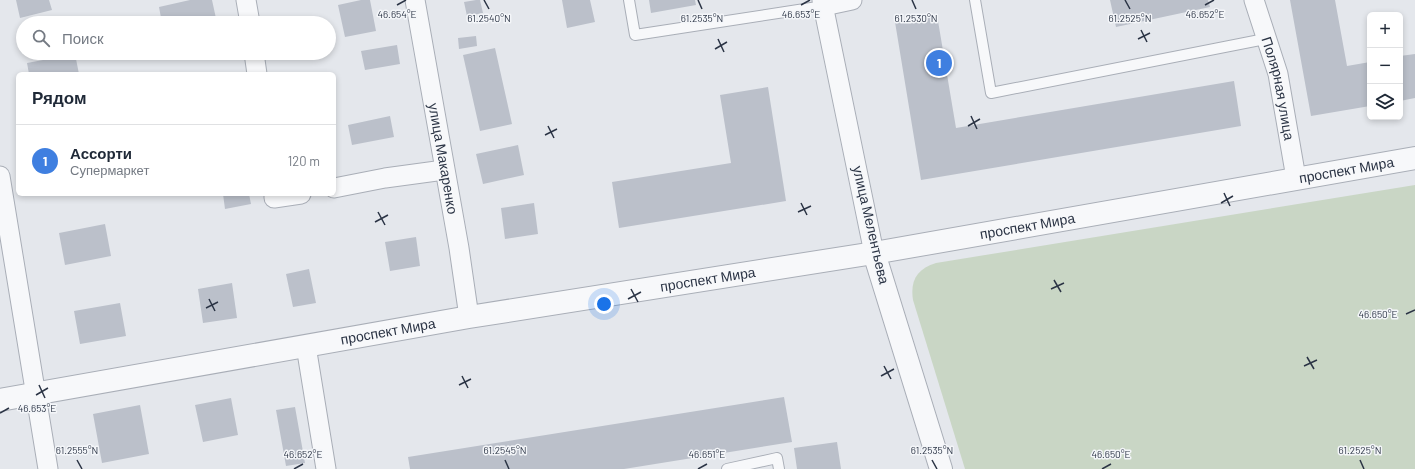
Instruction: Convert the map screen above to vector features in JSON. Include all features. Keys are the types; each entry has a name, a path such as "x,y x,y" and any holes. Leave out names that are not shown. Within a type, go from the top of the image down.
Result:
{"street":[{"path":"246,0 249,16"},
{"name":"улица Макаренко","path":"415,0 469,317"},
{"path":"823,3 852,0"},
{"name":"Полярная улица","path":"1254,0 1265,39 1278,74 1296,178"},
{"name":"улица Мелентьева","path":"823,3 874,253 941,469"},
{"path":"255,60 257,72"},
{"name":"проспект Мира","path":"0,400 469,317 874,253 1415,158"},
{"path":"336,188 385,178 444,170"},
{"path":"0,176 48,469"},
{"path":"274,196 274,198 288,196"},
{"path":"306,346 326,469"}],"lane":[{"path":"629,0 635,35 823,3"},
{"path":"975,0 991,93 1265,39"},
{"path":"727,469 777,458 779,469"}],"green space":[{"path":"1415,185 1415,469 965,469 913,300 912,293 914,281 916,276 924,268 936,263"}],"building":[{"path":"16,0 49,0 52,10 28,16 20,16"},
{"path":"190,0 212,0 215,16 161,16 159,7"},
{"path":"361,0 370,0 376,31 345,37 338,5"},
{"path":"480,0 483,13 467,16 464,2"},
{"path":"562,0 590,0 595,22 567,28"},
{"path":"649,0 695,0 696,5 651,13"},
{"path":"1110,0 1208,0 1210,7 1116,27"},
{"path":"1290,0 1335,0 1347,66 1367,63 1367,107 1311,116"},
{"path":"937,15 956,128 1234,81 1241,126 921,180 895,22"},
{"path":"476,36 477,46 459,49 458,38"},
{"path":"397,45 400,64 365,70 361,51"},
{"path":"495,48 512,124 480,131 463,55"},
{"path":"1415,54 1415,98 1403,100 1403,84 1403,56"},
{"path":"43,60 76,60 79,72 29,72 27,63"},
{"path":"768,87 786,201 619,228 612,182 731,163 720,95"},
{"path":"390,116 394,137 352,145 348,125"},
{"path":"518,145 524,175 483,184 476,154"},
{"path":"223,196 249,196 251,204 225,209"},
{"path":"534,203 538,234 505,239 501,208"},
{"path":"105,224 111,256 65,265 59,233"},
{"path":"416,237 420,266 390,271 385,242"},
{"path":"309,269 316,303 293,307 286,274"},
{"path":"232,283 237,318 203,323 198,289"},
{"path":"120,303 126,336 80,344 74,311"},
{"path":"784,397 792,442 624,469 410,469 408,457"},
{"path":"231,398 238,435 203,442 195,405"},
{"path":"140,405 149,454 102,463 93,414"},
{"path":"295,407 305,463 286,466 276,410"},
{"path":"837,442 841,469 797,469 794,448"}],"place":[{"name":"Ассорти","path":"939,63"}]}
